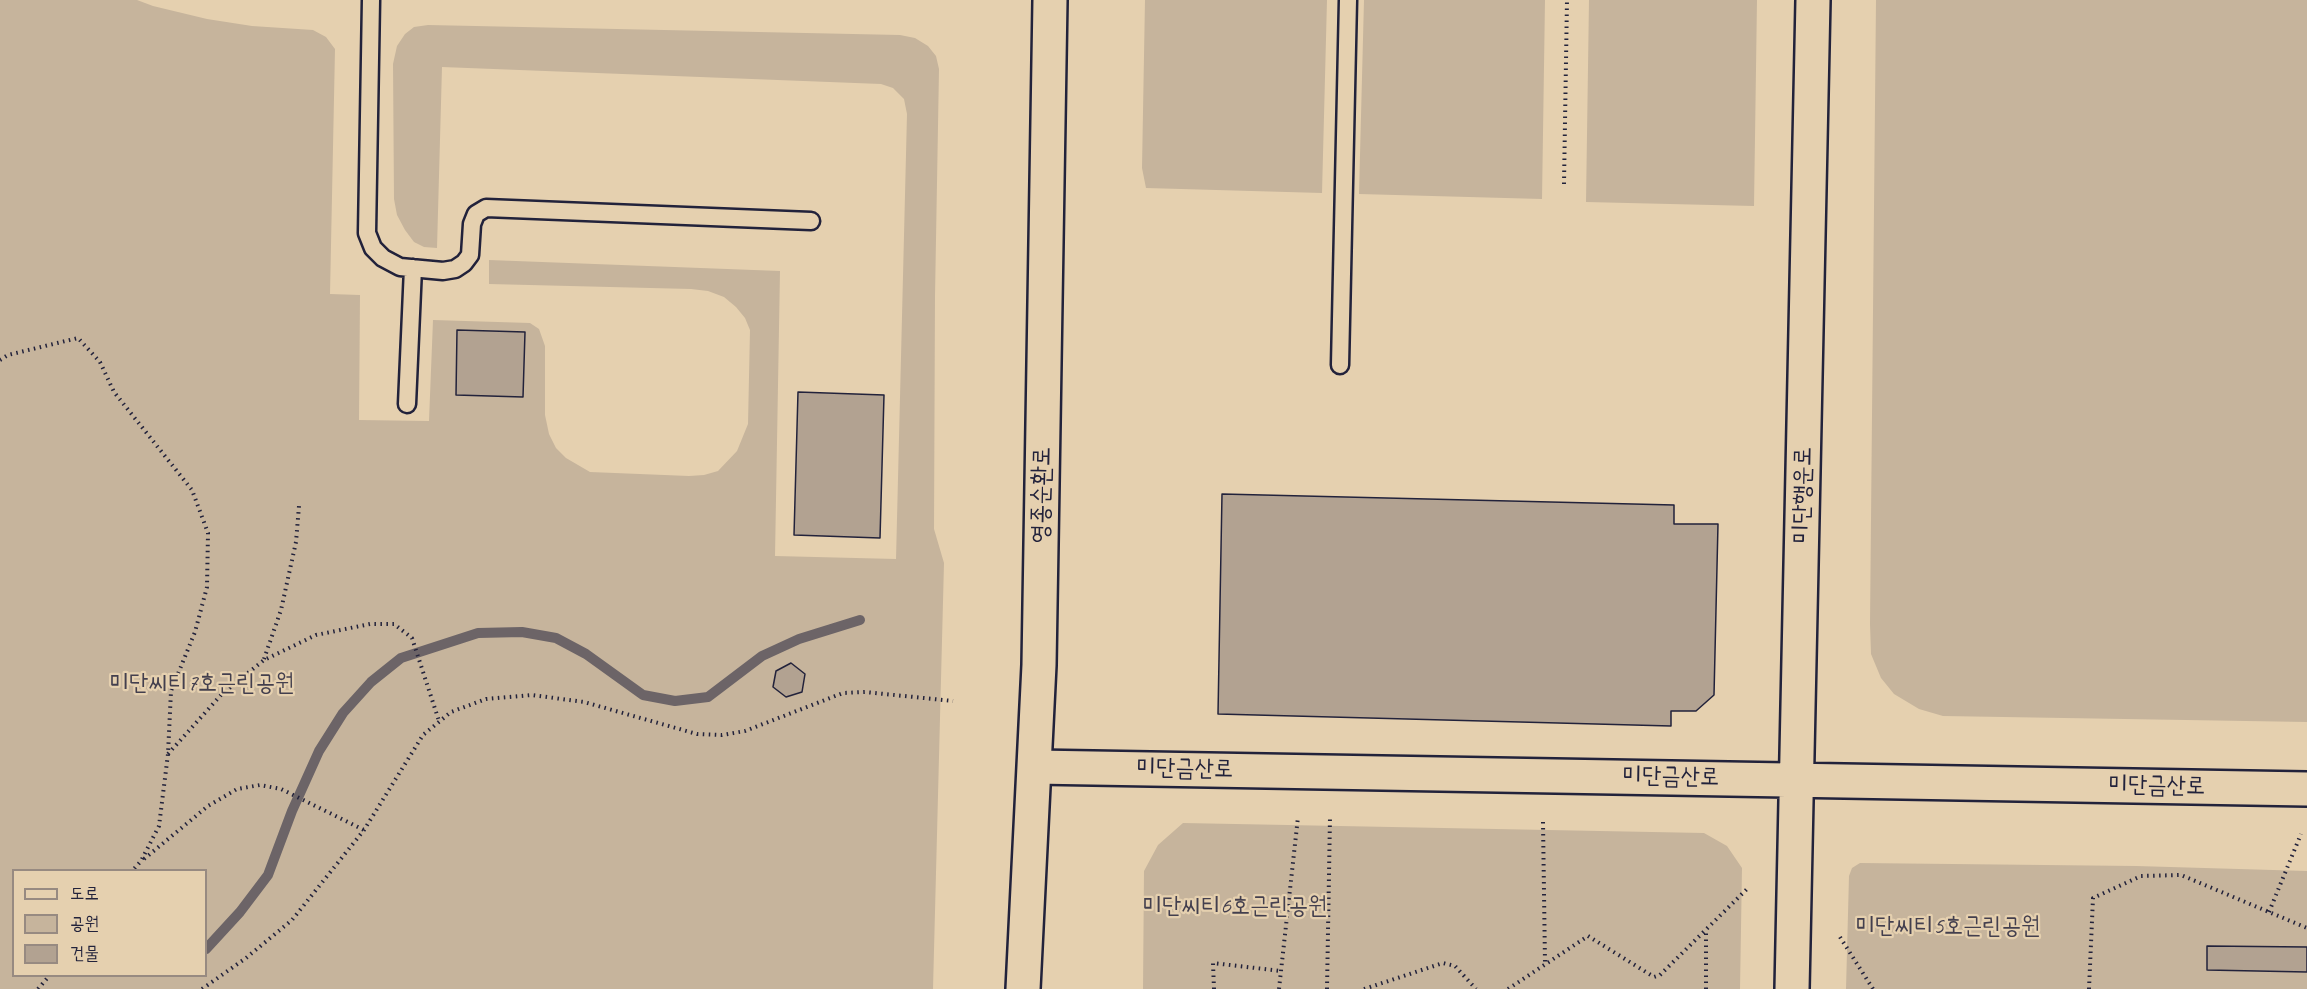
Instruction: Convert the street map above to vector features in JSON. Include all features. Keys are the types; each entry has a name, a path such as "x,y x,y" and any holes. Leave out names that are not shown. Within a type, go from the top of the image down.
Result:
{"street":[{"name":"영종순환로","path":"1023,989 1040,654 1050,0"},
{"name":"미단행운로","path":"1792,989 1813,0"},
{"name":"미단금산로","path":"1035,767 2307,789"}],"lane":[{"path":"371,0 367,233 373,248 383,258 400,267 443,271 455,269 464,263 470,255 472,224 476,214 486,208 811,221"},
{"path":"1340,365 1348,0"},
{"path":"407,404 413,268"}],"path":[{"path":"1564,184 1567,0"},
{"path":"0,360 8,355 78,338 100,362 114,392 192,489 208,533 207,587 195,632 171,691 168,754 159,826 141,861"},
{"path":"264,660 281,610 297,542 299,506"},
{"path":"168,754 221,695 264,660 316,635 369,624 394,624 412,638 439,722"},
{"path":"202,989 246,958 292,920 364,830 423,735 451,712 486,699 532,695 584,702 697,734 722,735 745,731 843,693 866,692 953,701"},
{"path":"134,869 208,806 237,789 260,785 281,789 364,830"},
{"path":"1279,989 1298,817"},
{"path":"1328,989 1330,818"},
{"path":"1543,822 1545,963"},
{"path":"2269,912 2301,834"},
{"path":"2089,989 2092,898 2141,876 2181,875 2307,927"},
{"path":"1508,989 1588,936 1654,977 1660,975 1749,887"},
{"path":"1706,929 1706,989"},
{"path":"1840,938 1873,989"},
{"path":"1214,989 1213,963 1281,971"},
{"path":"1364,989 1443,963 1455,966 1476,989"},
{"path":"38,989 47,977"}],"green space":[{"name":"미단씨티7호근린공원","path":"0,0 137,0 207,19 252,26 313,30 326,37 335,49 330,294 360,295 359,420 429,421 433,320 530,323 539,329 545,346 545,415 549,434 556,448 566,458 590,472 689,476 718,471 737,451 748,424 750,330 745,318 736,307 724,297 708,291 691,289 489,284 489,260 780,271 775,556 896,559 907,114 904,99 893,88 881,84 442,67 437,248 424,247 414,242 405,230 397,215 394,199 393,64 397,46 405,34 414,27 428,25 900,35 915,38 928,46 936,56 939,69 934,529 944,563 933,989 0,989"},
{"path":"1145,0 1327,0 1322,193 1146,188 1142,168"},
{"path":"1364,0 1545,0 1542,199 1359,194"},
{"path":"1589,0 1757,0 1754,206 1586,202"},
{"path":"1876,0 2307,0 2307,722 1943,716 1919,709 1894,694 1881,678 1871,654 1870,624"},
{"name":"미단씨티6호근린공원","path":"1183,823 1704,833 1727,846 1742,868 1740,989 1143,989 1144,871 1158,845"},
{"name":"미단씨티5호근린공원","path":"1860,863 2136,866 2307,871 2307,989 1846,989 1849,876 1852,868"}],"building":[{"path":"457,330 525,332 523,397 456,395"},
{"path":"798,392 884,395 880,538 794,535"},
{"path":"1222,494 1674,505 1674,524 1718,524 1714,695 1696,711 1671,711 1671,726 1218,714"},
{"path":"791,663 805,674 802,692 786,697 773,687 776,671"},
{"path":"2207,946 2307,947 2307,972 2207,970"}],"waterway":[{"path":"207,948 240,912 268,875 292,811 319,751 343,713 371,682 401,658 478,633 522,632 556,638 586,654 643,695 675,701 708,697 762,656 799,639 860,620"}]}
